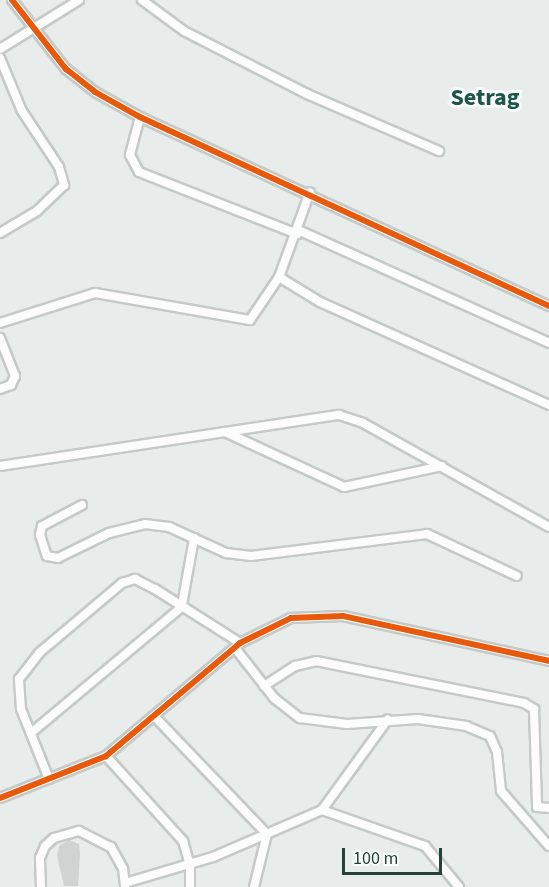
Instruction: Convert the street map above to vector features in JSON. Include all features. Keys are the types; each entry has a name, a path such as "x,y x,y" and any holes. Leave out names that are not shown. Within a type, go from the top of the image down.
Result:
{"street":[{"path":"12,0 81,82 140,117 310,192 549,306"},
{"path":"0,49 35,30 79,0"},
{"path":"142,0 184,31 308,94 439,151"},
{"path":"0,58 22,111 60,167 64,185 37,211 0,233"},
{"path":"140,117 130,155 139,172 297,232 549,343"},
{"path":"0,323 95,293 158,301 246,321 261,310 279,277 310,192"},
{"path":"279,277 320,302 549,405"},
{"path":"0,338 15,376 11,385 0,389"},
{"path":"0,466 339,415 442,466 549,527"},
{"path":"225,432 344,487 442,466"},
{"path":"82,505 42,526 40,535 47,556 58,558 128,526 156,524 226,553 251,556 432,534 517,576"},
{"path":"31,734 183,605 194,538"},
{"path":"49,779 21,709 19,679 29,663 128,579 183,605 237,645 264,686 300,718 347,724 388,719 466,726 490,736 497,752 501,790 549,846"},
{"path":"0,798 106,756 155,717 237,645 279,621 328,615 549,661"},
{"path":"264,686 295,666 316,661 524,703 534,709 537,807 549,808"},
{"path":"155,717 267,834"},
{"path":"41,887 39,858 45,846 54,838 79,831 91,833 111,847 125,885 190,865 322,810 388,719"},
{"path":"106,756 174,829 190,865 190,887"},
{"path":"322,810 425,846 459,887"},
{"path":"254,887 267,834"}],"building":[{"path":"69,840 79,844 78,886 64,886 57,856 59,846"}],"cycle path":[{"path":"12,0 66,69 95,92 140,117 549,306"},
{"path":"0,798 106,756 240,643 291,618 343,616 549,661"}],"district":[{"name":"Setrag","path":"485,98"}]}
